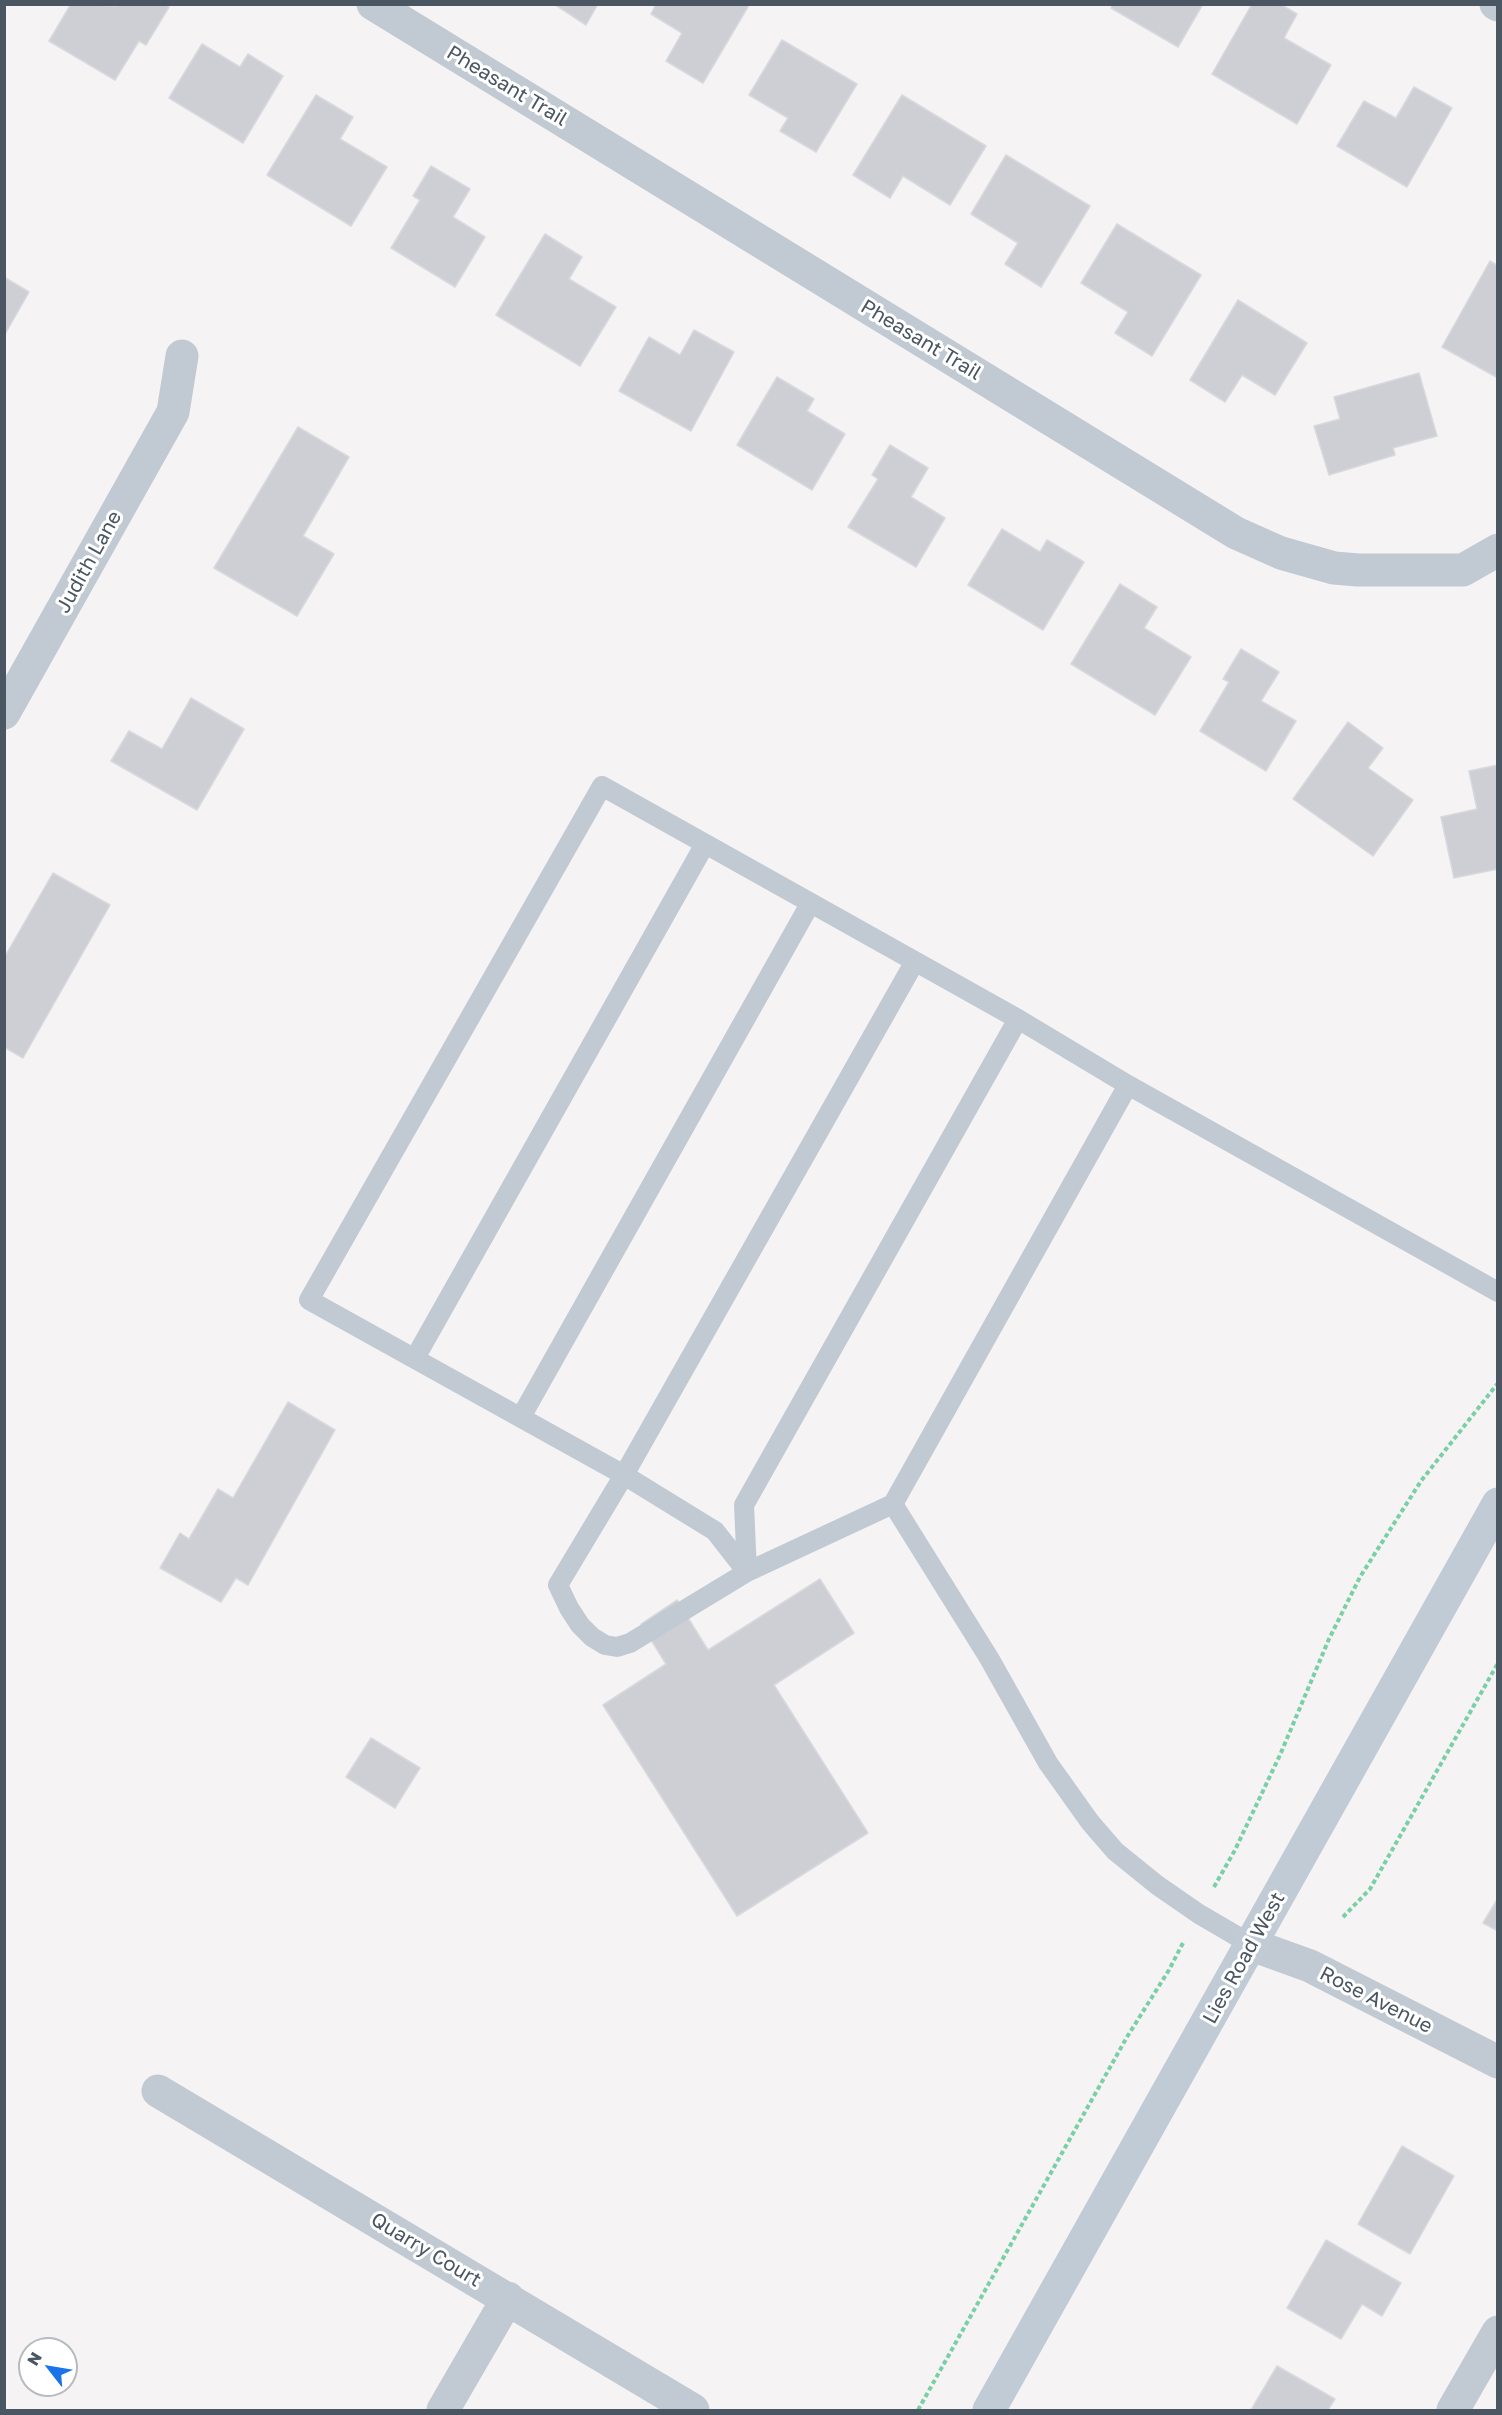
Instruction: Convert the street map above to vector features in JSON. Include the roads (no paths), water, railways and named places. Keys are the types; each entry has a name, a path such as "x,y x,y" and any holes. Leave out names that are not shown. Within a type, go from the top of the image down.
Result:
{"street":[{"name":"Pheasant Trail","path":"373,4 1236,533 1281,554 1334,568 1358,570 1463,570 1497,550"},
{"name":"Judith Lane","path":"4,713 173,412 182,356"},
{"name":"Lies Road West","path":"990,2410 1497,1504"},
{"name":"Rose Avenue","path":"1252,1945 1310,1966 1497,2062"},
{"name":"Quarry Court","path":"158,2091 693,2410"},
{"path":"443,2410 508,2298"},
{"path":"1454,2410 1497,2332"}],"lane":[{"path":"747,1572 715,1531 624,1475 309,1300 602,786 914,963 1018,1019 1128,1085 1497,1292"},
{"path":"415,1359 705,844"},
{"path":"521,1417 810,904"},
{"path":"914,963 624,1475 558,1584 580,1625 592,1637 605,1645 617,1647 630,1643 747,1572 892,1504 1128,1085"},
{"path":"747,1572 744,1505 1018,1019"},
{"path":"892,1504 989,1658 1048,1763 1090,1821 1115,1851 1156,1885 1198,1914 1252,1945"}]}
